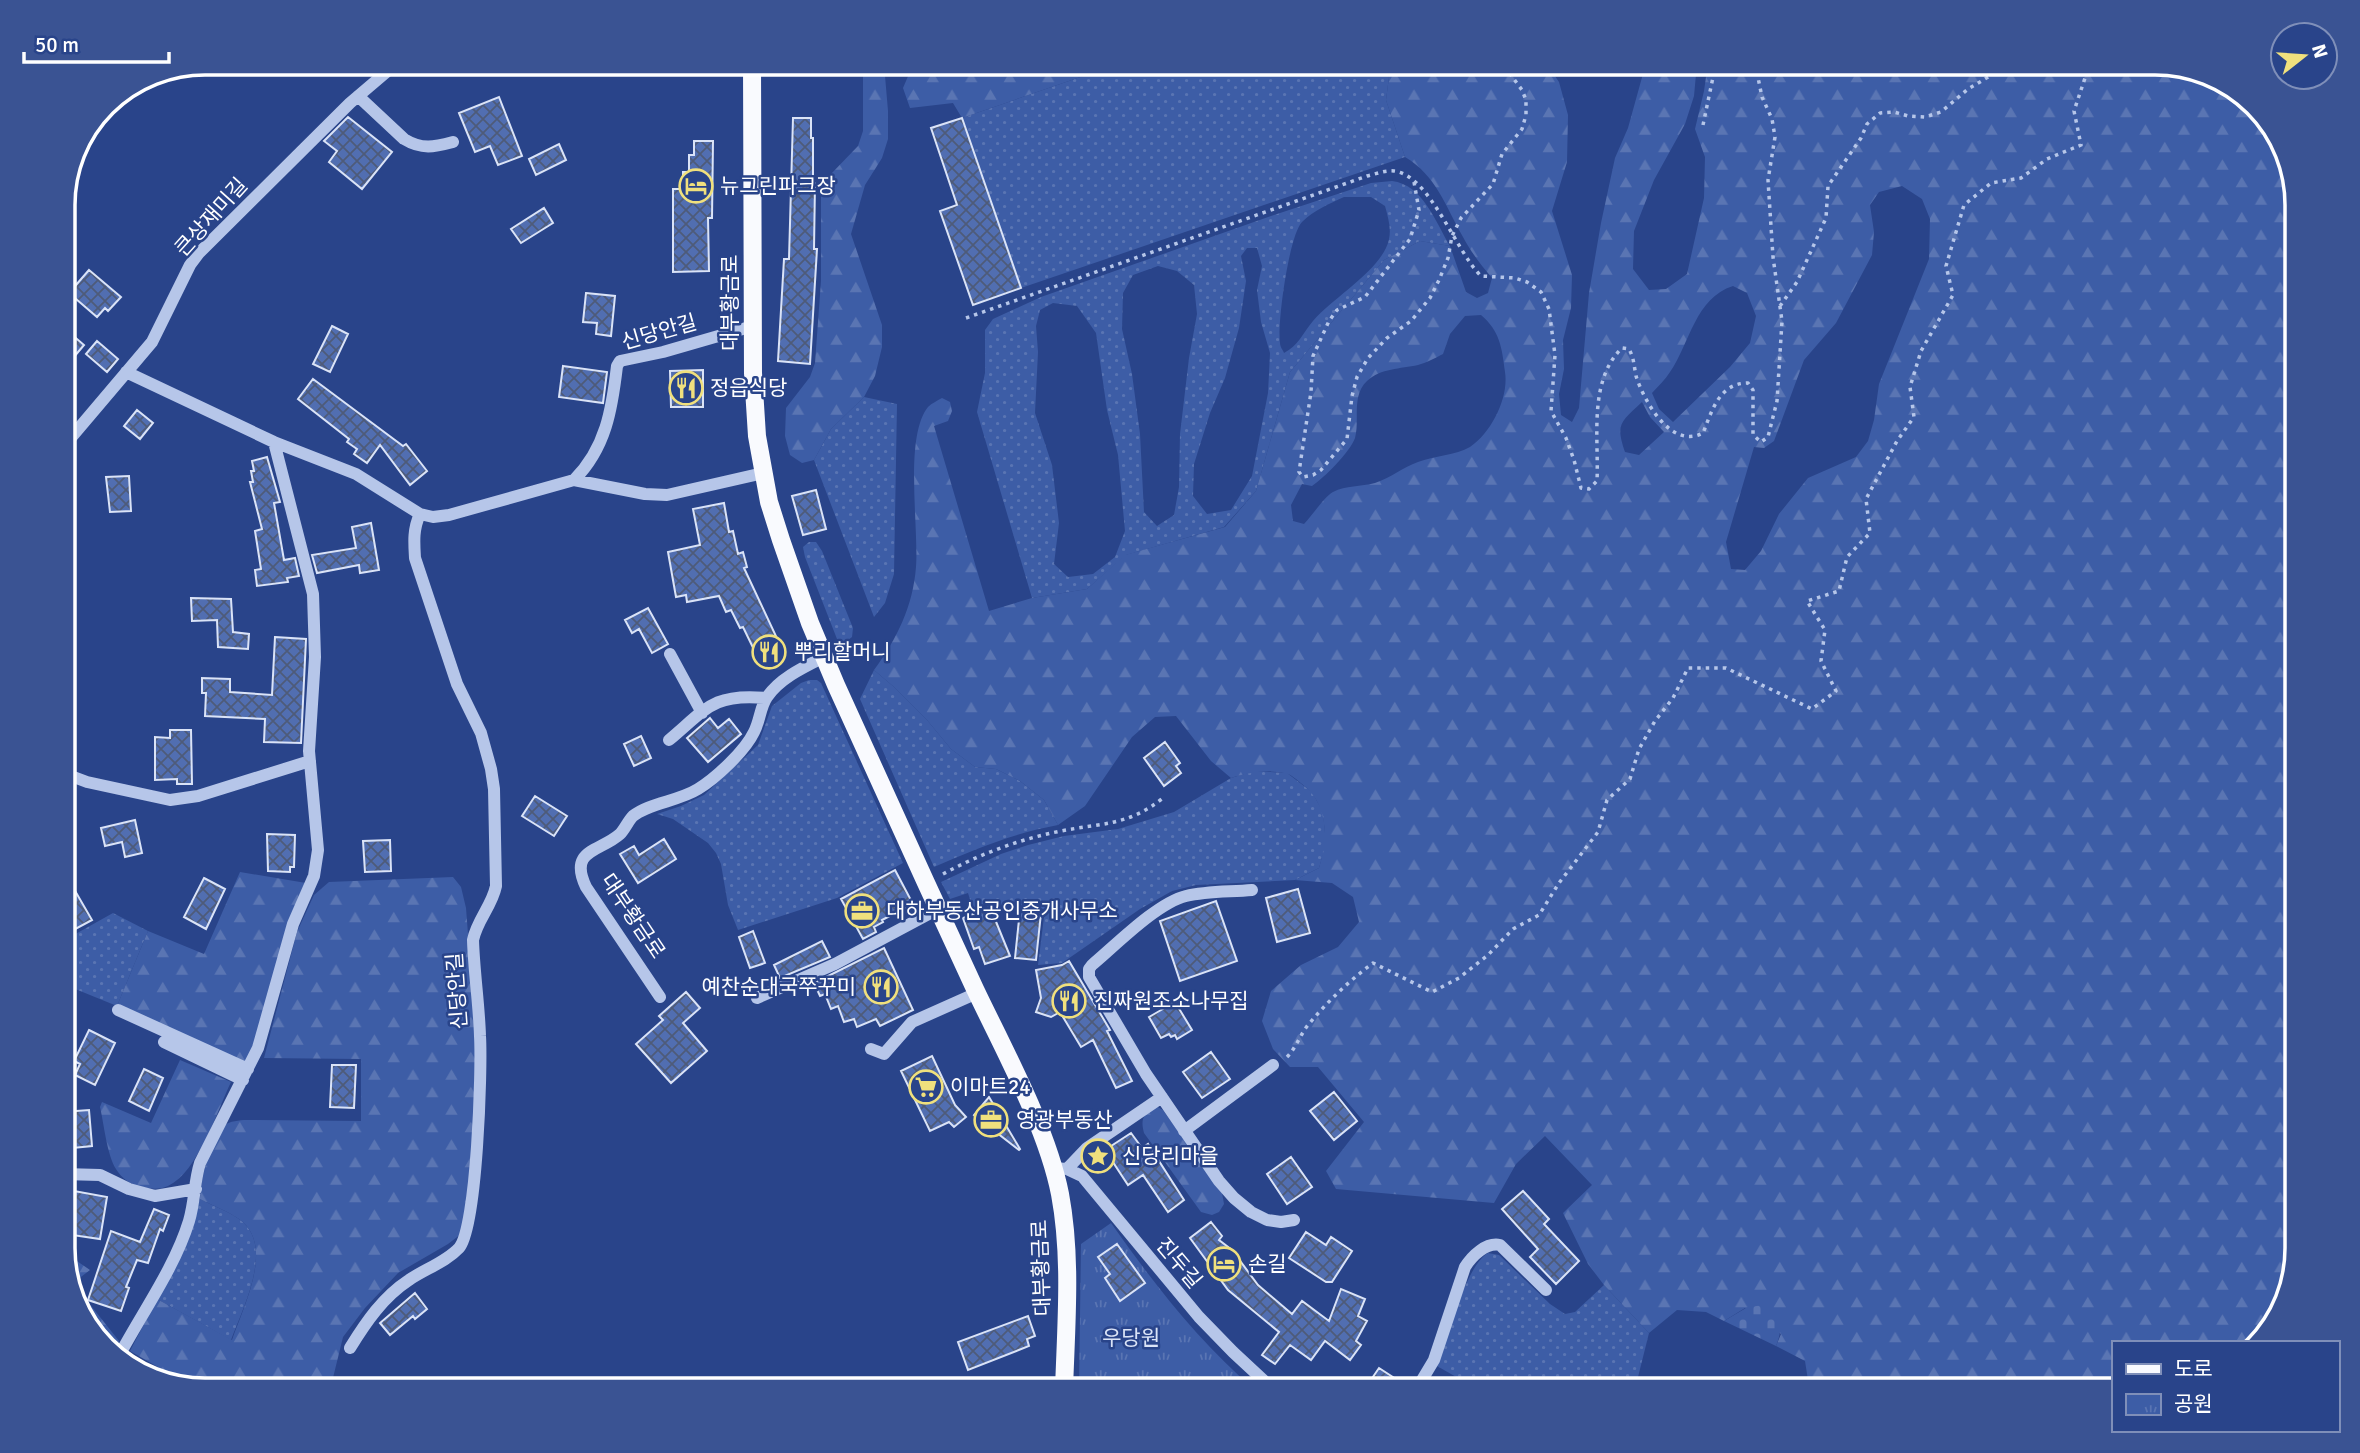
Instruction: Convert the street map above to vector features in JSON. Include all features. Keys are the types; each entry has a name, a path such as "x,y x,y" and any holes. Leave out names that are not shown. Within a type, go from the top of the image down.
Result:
{"main road":[{"name":"대부황금로","path":"752,75 755,406 762,472 781,540 824,657 926,884 1060,1168 1067,1261 1064,1378"}],"street":[{"name":"큰상재미길","path":"76,432 156,334 186,271 198,253 383,75"},
{"path":"358,96 412,145 431,148 453,142"},
{"name":"신당안길","path":"574,480 593,457 609,423 620,361 663,352 753,326"},
{"path":"126,372 274,442 356,474 420,514 433,517 449,515 574,480 645,494 667,495 762,472"},
{"path":"123,1348 178,1249 195,1199 195,1178 200,1163 246,1075 270,1013 293,925 314,876 318,850 310,761 315,647 313,594 274,442"},
{"name":"신당안길","path":"350,1348 367,1321 387,1298 407,1281 458,1249 468,1228 476,1163 481,1038 473,940 476,925 493,897 496,886 494,789 481,733 457,684 415,558 415,524 420,514"},
{"path":"670,654 702,713"},
{"path":"669,740 714,702 730,698 766,698 778,684 824,657"},
{"name":"대부황금로","path":"660,997 586,887 580,875 580,865 594,848 620,834 634,816 689,794 723,768 747,744 766,698"},
{"path":"76,778 170,800 198,796 310,761"},
{"path":"1252,890 1202,894 1167,903 1089,970 1093,985 1162,1097 1219,1181 1234,1198 1266,1220 1294,1220"},
{"path":"757,998 835,964 938,909"},
{"path":"871,1049 884,1054 912,1022 977,993"},
{"path":"118,1010 246,1075"},
{"path":"163,1042 246,1075"},
{"path":"1184,1131 1273,1065"},
{"path":"1060,1168 1162,1097"},
{"name":"진두길","path":"1060,1168 1082,1176 1095,1189 1199,1317 1261,1378"},
{"path":"76,1174 100,1175 129,1189 155,1196 195,1189"},
{"path":"1423,1378 1434,1360 1465,1267 1469,1260 1487,1246 1500,1245 1546,1290"}],"path":[{"path":"1414,180 1419,210 1410,239 1365,297 1337,310 1313,356 1304,443 1299,460 1299,471 1304,477 1321,470 1347,439 1357,377 1368,358 1387,338 1411,321 1430,298 1448,258 1452,236 1461,218 1493,184 1502,154 1522,129 1527,100 1511,75"},
{"path":"1703,125 1713,75"},
{"path":"966,318 1374,174 1394,171 1414,180 1424,191 1472,267 1481,276 1514,278 1528,282 1541,292 1549,309 1555,355 1551,411 1566,438 1581,488 1589,489 1597,481 1599,392 1615,355 1622,348 1629,349 1633,356 1636,375 1655,413 1682,438 1696,437 1703,433 1720,396 1740,383 1748,383 1753,390 1753,435 1760,442 1768,437 1777,401 1780,379 1780,306 1773,257 1768,180 1775,137 1757,75"},
{"path":"1780,306 1797,282 1826,218 1828,186 1861,138 1867,124 1881,113 1894,112 1925,117 1941,112 1968,89 1992,75"},
{"path":"1273,1065 1289,1056 1306,1027 1348,982 1373,963 1432,992 1459,978 1488,955 1513,929 1539,915 1559,883 1598,832 1607,800 1630,779 1639,749 1655,721 1673,698 1688,668 1726,668 1812,709 1836,691 1821,661 1825,630 1807,601 1839,591 1847,557 1870,533 1866,499 1896,440 1914,417 1910,387 1921,351 1954,295 1946,266 1964,205 1991,183 2021,178 2047,159 2081,145 2074,111 2086,75"},
{"path":"926,884 960,865 1021,841 1062,830 1098,826 1131,818 1163,798"}],"green space":[{"path":"863,75 885,75 888,139 882,158 865,185 851,234 882,325 882,347 875,376 864,397 831,429 814,460 802,463 790,455 785,436 786,408 810,377 815,363 821,281 821,194 831,174 858,146 863,131"},
{"path":"909,75 1086,75 962,118 953,103 910,108 903,88"},
{"path":"1086,75 1388,75 1386,100 1405,157 1021,288 962,118"},
{"path":"1388,75 1554,75 1559,82 1568,115 1567,162 1552,211 1572,275 1571,308 1563,340 1564,369 1559,394 1561,415 1572,422 1579,408 1589,293 1601,223 1615,158 1628,128 1643,75 1696,75 1694,96 1685,124 1654,180 1634,231 1633,269 1649,290 1666,289 1687,274 1704,198 1705,157 1695,129 1706,75 2172,76 2204,85 2220,93 2247,113 2263,133 2278,164 2284,197 2285,1248 2284,1265 2275,1297 2258,1327 2246,1341 2112,1341 2112,1378 1808,1378 1805,1361 1776,1346 1781,1334 1745,1308 1724,1321 1706,1312 1677,1310 1649,1333 1588,1264 1563,1213 1592,1185 1545,1136 1516,1164 1494,1203 1336,1189 1326,1171 1364,1122 1318,1067 1290,1067 1273,1049 1262,1021 1271,991 1301,965 1338,947 1359,922 1353,897 1332,883 1295,880 1319,868 1322,857 1324,823 1322,812 1311,792 1294,777 1284,773 1257,772 1231,778 1211,761 1176,716 1155,717 1132,737 1085,806 1058,825 1044,800 1020,781 996,769 975,767 951,749 927,720 874,670 897,634 911,595 916,567 916,439 921,421 933,403 942,398 950,402 952,411 948,421 934,426 989,611 1032,598 1087,589 1125,555 1225,527 1256,491 1290,372 1384,260 1420,241 1450,246 1466,292 1477,298 1488,293 1492,278 1469,248 1432,182 1416,164 1405,157 1386,100","holes":["1902,186 1922,199 1930,219 1929,259 1879,384 1868,441 1856,457 1808,478 1779,514 1761,551 1745,570 1731,569 1726,542 1754,447 1764,448 1774,441 1804,360 1836,323 1872,255 1874,232 1870,205 1879,192","1733,286 1747,293 1756,316 1750,343 1730,367 1673,422 1659,409 1652,393 1670,372 1710,300","1481,315 1499,340 1506,382 1497,413 1478,440 1464,450 1418,462 1375,483 1333,492 1304,524 1293,521 1291,505 1302,484 1312,486 1336,464 1352,444 1356,431 1359,394 1367,381 1385,371 1421,364 1443,354 1450,334 1465,316","1642,402 1650,417 1664,432 1639,455 1625,452 1620,429 1625,419"]},
{"path":"1392,181 1412,189 1427,206 1450,246 1420,241 1384,260 1290,372 1256,491 1224,527 1126,555 1087,589 1032,598 977,412 985,373 985,330 993,319 1041,297 1371,183","holes":["1344,197 1371,197 1385,206 1390,227 1388,243 1372,268 1321,312 1297,343 1284,353 1280,344 1282,300 1293,244 1302,222","1247,248 1257,248 1262,266 1257,290 1261,322 1270,353 1268,393 1252,476 1231,510 1207,514 1193,496 1194,464 1210,413 1225,378 1239,328 1246,281 1241,256","1158,266 1177,271 1194,285 1197,314 1180,434 1179,487 1174,515 1157,526 1144,512 1140,434 1132,374 1122,329 1123,293 1133,275","1053,303 1077,306 1096,333 1107,410 1118,455 1125,531 1115,557 1093,574 1068,577 1054,564 1059,523 1052,465 1035,413 1038,352 1036,326 1040,310"]},
{"path":"864,397 897,404 894,574 885,603 874,617 814,460 831,429"},
{"path":"809,542 816,542 822,551 853,628 852,637 844,643 837,639 805,557 803,547"},
{"path":"874,670 927,720 951,749 975,767 996,769 1020,781 1044,800 1058,825 995,842 934,867 860,699"},
{"path":"809,680 821,683 903,863 837,898 738,930 728,905 721,864 716,853 708,843 673,819 657,814 704,795 758,745 772,706 801,683"},
{"path":"1254,771 1287,773 1312,792 1323,812 1326,844 1319,868 1295,880 1196,885 1172,891 1140,909 1062,963 1038,965 1045,909 987,904 973,909 968,893 950,899 941,882 1001,854 1028,845 1064,836 1118,829 1174,812 1231,778"},
{"path":"240,872 306,883 262,1026 246,1063 117,1006 148,931 204,954"},
{"path":"453,877 461,887 466,908 476,1039 473,1162 461,1234 398,1273 365,1308 343,1337 333,1378 206,1378 188,1377 164,1370 130,1351 157,1299 232,1340 254,1277 255,1244 250,1230 235,1216 200,1199 210,1152 224,1126 244,1120 361,1121 361,1059 264,1058 297,932 314,895 329,882"},
{"path":"113,913 148,931 117,1006 76,989 76,934"},
{"path":"180,1060 231,1082 197,1155 179,1179 158,1189 134,1185 121,1176 113,1163 100,1107 102,1102 151,1123"},
{"path":"1156,1106 1163,1110 1222,1193 1224,1204 1219,1212 1212,1215 1201,1212 1144,1133 1144,1117"},
{"path":"200,1199 239,1219 250,1230 255,1244 256,1260 249,1294 231,1340 157,1299 184,1247"},
{"name":"우당원","path":"1111,1223 1178,1311 1214,1352 1242,1378 1079,1378 1081,1244"},
{"path":"1488,1253 1499,1255 1550,1304 1565,1314 1575,1312 1604,1285 1649,1333 1638,1377 1458,1378 1437,1366 1465,1287 1480,1260"},
{"path":"77,1261 90,1270 79,1278"},
{"path":"87,1301 118,1343 97,1320"},
{"path":"1762,1305 1780,1327 1776,1346 1724,1321 1746,1308"}],"building":[{"path":"499,97 522,156 498,165 490,146 475,152 459,113"},
{"path":"348,117 392,152 362,189 329,162 337,151 324,141"},
{"path":"793,118 811,118 813,138 814,249 817,249 810,364 778,361 784,259 789,259"},
{"path":"962,118 1021,288 973,305 940,211 957,205 931,128"},
{"path":"694,141 713,141 712,218 708,218 709,271 673,272 673,189 683,189 683,172 689,172 689,155 694,155"},
{"path":"559,144 566,160 536,175 529,159"},
{"path":"544,208 553,223 521,243 511,229"},
{"path":"89,270 121,297 108,311 105,308 97,317 76,299 76,285"},
{"path":"586,293 615,296 611,336 596,334 597,323 583,322"},
{"path":"332,326 348,334 330,372 313,364"},
{"path":"76,338 84,345 76,355"},
{"path":"97,341 118,359 107,372 86,354"},
{"path":"563,366 607,372 603,403 559,397"},
{"path":"703,370 703,407 671,407 670,371"},
{"path":"313,379 403,446 406,444 427,471 410,485 380,445 367,463 354,454 357,449 347,442 349,439 298,399"},
{"path":"137,410 153,423 140,439 124,426"},
{"path":"267,457 280,502 274,503 284,560 295,558 299,576 287,578 288,582 257,586 255,570 261,569 255,531 262,529 250,482 253,482 252,461"},
{"path":"129,476 131,511 110,512 106,477"},
{"path":"816,490 826,529 803,535 792,496"},
{"path":"724,503 729,532 733,531 738,554 743,552 747,567 744,568 782,649 760,662 743,627 740,628 731,610 726,612 719,596 687,602 686,595 676,597 668,552 700,545 693,509"},
{"path":"371,523 379,570 360,573 359,565 317,573 312,555 356,548 352,527"},
{"path":"191,598 231,599 233,632 249,634 248,649 218,647 217,620 192,621"},
{"path":"648,608 668,644 652,653 639,629 632,633 625,620"},
{"path":"275,637 306,639 301,743 264,742 265,719 205,716 206,693 202,693 202,678 230,679 230,692 272,695"},
{"path":"710,718 718,728 729,719 741,734 708,762 687,738"},
{"path":"170,730 191,730 192,784 177,784 177,779 155,780 155,737 170,738"},
{"path":"641,736 651,758 634,766 624,744"},
{"path":"1165,742 1180,763 1176,766 1181,773 1164,786 1144,758"},
{"path":"535,796 567,816 554,836 522,816"},
{"path":"135,820 142,853 125,857 122,842 105,846 101,828"},
{"path":"267,834 295,835 294,867 290,867 290,872 268,871"},
{"path":"664,839 676,859 638,883 620,854 634,846 639,855"},
{"path":"390,840 391,871 365,872 363,841"},
{"path":"895,870 913,904 882,920 883,922 874,927 876,932 863,939 841,899"},
{"path":"204,878 225,889 206,929 184,917"},
{"path":"1298,889 1310,933 1277,942 1266,898"},
{"path":"76,892 92,920 76,929"},
{"path":"1216,901 1237,961 1180,981 1160,921"},
{"path":"990,907 1010,956 985,964 979,947 974,949 963,918"},
{"path":"1020,910 1041,913 1036,960 1015,958"},
{"path":"753,931 765,963 750,968 739,937"},
{"path":"822,941 830,957 780,978 774,965"},
{"path":"884,948 913,1010 880,1026 876,1019 857,1027 854,1019 844,1022 838,1006 831,1009 825,994 820,996 814,983"},
{"path":"1069,961 1110,1030 1107,1031 1132,1081 1116,1088 1093,1040 1081,1047 1060,1012 1051,1017 1036,1012 1041,998 1036,970"},
{"path":"686,992 700,1008 683,1023 707,1051 671,1083 636,1044 663,1020 659,1016"},
{"path":"1175,1002 1192,1030 1177,1039 1175,1035 1171,1037 1169,1034 1161,1038 1149,1017"},
{"path":"89,1030 115,1043 95,1085 76,1076 80,1064 76,1062"},
{"path":"1211,1052 1230,1079 1202,1098 1183,1072"},
{"path":"932,1056 955,1105 966,1117 954,1127 949,1122 930,1131 901,1071"},
{"path":"332,1065 356,1065 354,1108 330,1107"},
{"path":"144,1069 163,1078 149,1111 129,1101"},
{"path":"1334,1092 1357,1121 1334,1140 1310,1111"},
{"path":"989,1097 1020,1149 1019,1150 974,1115"},
{"path":"89,1110 92,1146 76,1148 76,1111"},
{"path":"1131,1133 1142,1148 1148,1144 1184,1200 1168,1212 1143,1175 1128,1185 1105,1150"},
{"path":"1291,1157 1312,1187 1287,1204 1267,1174"},
{"path":"76,1191 107,1197 100,1239 76,1236"},
{"path":"1523,1191 1549,1219 1544,1224 1579,1261 1556,1284 1530,1257 1538,1249 1502,1209"},
{"path":"154,1209 169,1215 163,1231 160,1229 148,1263 137,1260 126,1287 129,1288 121,1311 88,1300 111,1231 140,1242"},
{"path":"1211,1222 1222,1236 1219,1240 1232,1250 1258,1285 1292,1314 1302,1301 1329,1321 1341,1289 1365,1299 1358,1316 1367,1321 1356,1341 1361,1345 1350,1360 1325,1341 1311,1360 1290,1345 1275,1364 1262,1355 1279,1332 1228,1290 1190,1238"},
{"path":"1306,1232 1326,1245 1331,1237 1352,1251 1332,1282 1326,1282 1289,1258"},
{"path":"1117,1244 1145,1283 1120,1301 1105,1278 1110,1274 1098,1257"},
{"path":"415,1293 427,1309 415,1319 413,1316 390,1335 380,1323"},
{"path":"1028,1316 1035,1336 1027,1339 1029,1346 968,1370 958,1342"},
{"path":"1379,1368 1394,1378 1372,1378"}],"place":[{"name":"뉴그린파크장","path":"696,186"},
{"name":"정읍식당","path":"686,388"},
{"name":"뿌리할머니","path":"769,652"},
{"name":"대하부동산공인중개사무소","path":"862,911"},
{"name":"예찬순대국쭈꾸미","path":"881,987"},
{"name":"진짜원조소나무집","path":"1069,1001"},
{"name":"이마트24","path":"926,1087"},
{"name":"영광부동산","path":"991,1120"},
{"name":"신당리마을","path":"1098,1156"},
{"name":"손길","path":"1224,1264"}]}
